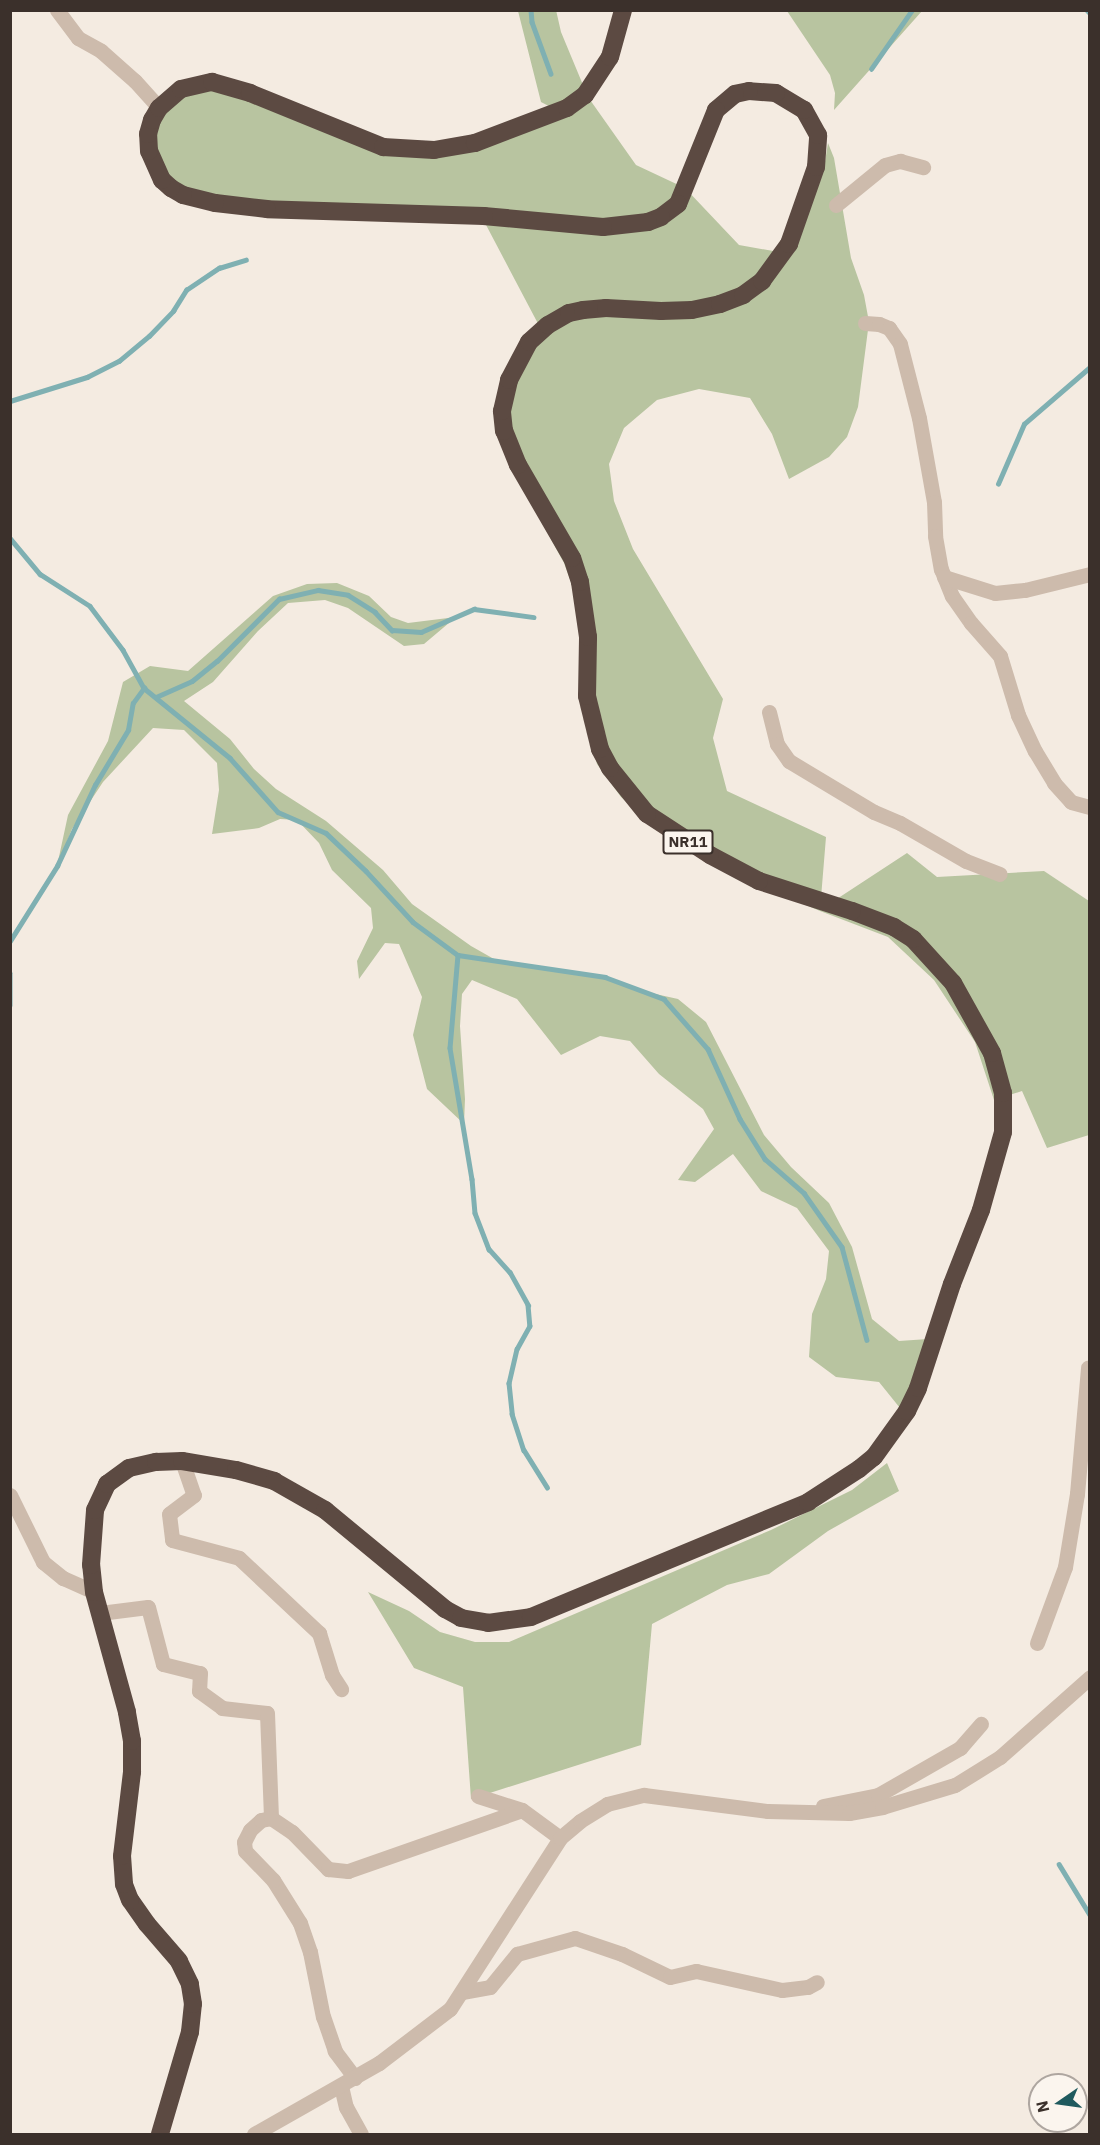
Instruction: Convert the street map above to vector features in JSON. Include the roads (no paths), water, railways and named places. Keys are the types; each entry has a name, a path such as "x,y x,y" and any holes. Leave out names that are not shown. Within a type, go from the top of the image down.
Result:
{"highway":[{"name":"NR11","path":"160,2134 190,2032 193,2004 189,1984 180,1961 147,1924 130,1900 124,1884 122,1856 132,1772 132,1741 127,1712 94,1592 92,1534 94,1510 102,1491 114,1477 129,1468 156,1462 182,1461 236,1470 274,1481 325,1510 445,1609 461,1618 479,1623 514,1621 531,1617 808,1502 874,1457 908,1411 918,1388 997,1159 1003,1132 1003,1093 992,1053 953,983 913,939 894,927 751,876 665,827 627,792 600,748 590,712 587,615 573,558 518,465 504,431 502,411 508,380 529,342 548,325 569,313 583,310 606,308 672,311 720,304 743,295 762,281 776,264 792,236 816,167 818,135 804,110 776,93 749,91 735,94 716,110 678,204 661,217 648,222 603,227 484,216 267,209 194,198 171,188 162,180 149,151 148,134 159,108 181,89 194,84 212,82 250,93 383,147 416,151 454,147 506,132 567,108 585,95 610,57 623,10"}],"street":[{"path":"57,10 78,38 101,51 135,81 159,108"},
{"path":"836,205 885,165 900,161 923,167"},
{"path":"866,323 889,328 900,344 919,418 934,502 935,536 944,577 952,596 971,623 1000,656 1018,715 1035,751 1054,783 1071,802 1089,807"},
{"path":"944,577 995,593 1024,590 1089,574"},
{"path":"769,712 777,744 789,761 874,812 900,823 966,861 1000,874"},
{"path":"1037,1643 1065,1567 1077,1494 1088,1367"},
{"path":"182,1461 194,1495 169,1514 172,1540 239,1558 319,1633 332,1676 341,1689"},
{"path":"10,1495 43,1562 63,1578 94,1592"},
{"path":"100,1613 148,1607 164,1664 200,1673 199,1691 222,1708 267,1713 271,1818"},
{"path":"254,2134 355,2078 413,2040 450,2009 560,1838 579,1821 607,1804 644,1795 768,1811 805,1810 849,1813 882,1807 955,1785 1000,1757 1089,1677"},
{"path":"805,1810 878,1795 960,1748 981,1724"},
{"path":"478,1796 522,1810 560,1838"},
{"path":"355,2078 335,2051 323,2017 310,1952 300,1923 273,1880 245,1851 244,1842 250,1830 261,1820 271,1818 292,1832 328,1869 342,1871 365,1866 522,1810"},
{"path":"462,1992 490,1987 517,1954 575,1938 622,1954 670,1977 696,1971 782,1990 808,1987 817,1982"},
{"path":"341,2086 346,2107 361,2134"}],"waterway":[{"path":"531,10 532,22 551,74"},
{"path":"871,69 912,10"},
{"path":"1087,10 1090,13"},
{"path":"10,401 87,377 119,361 149,336 173,311 186,290 219,268 246,260"},
{"path":"998,484 1024,424 1090,367"},
{"path":"10,538 40,574 90,606 123,650 144,688 230,758 278,812 326,833 366,871 413,922 458,955 605,977 664,999 708,1049 740,1119 765,1159 804,1193 842,1247 867,1340"},
{"path":"156,697 192,681 217,661 279,599 318,590 348,595 375,612 392,630 421,632 474,609 533,617"},
{"path":"10,941 57,866 95,785 128,730 133,703 144,688"},
{"path":"458,955 450,1048 472,1179 475,1213 489,1249 510,1272 528,1305 530,1326 517,1349 509,1383 512,1414 524,1450 547,1487"},
{"path":"10,973 10,1005"},
{"path":"1059,1864 1090,1915"}]}
